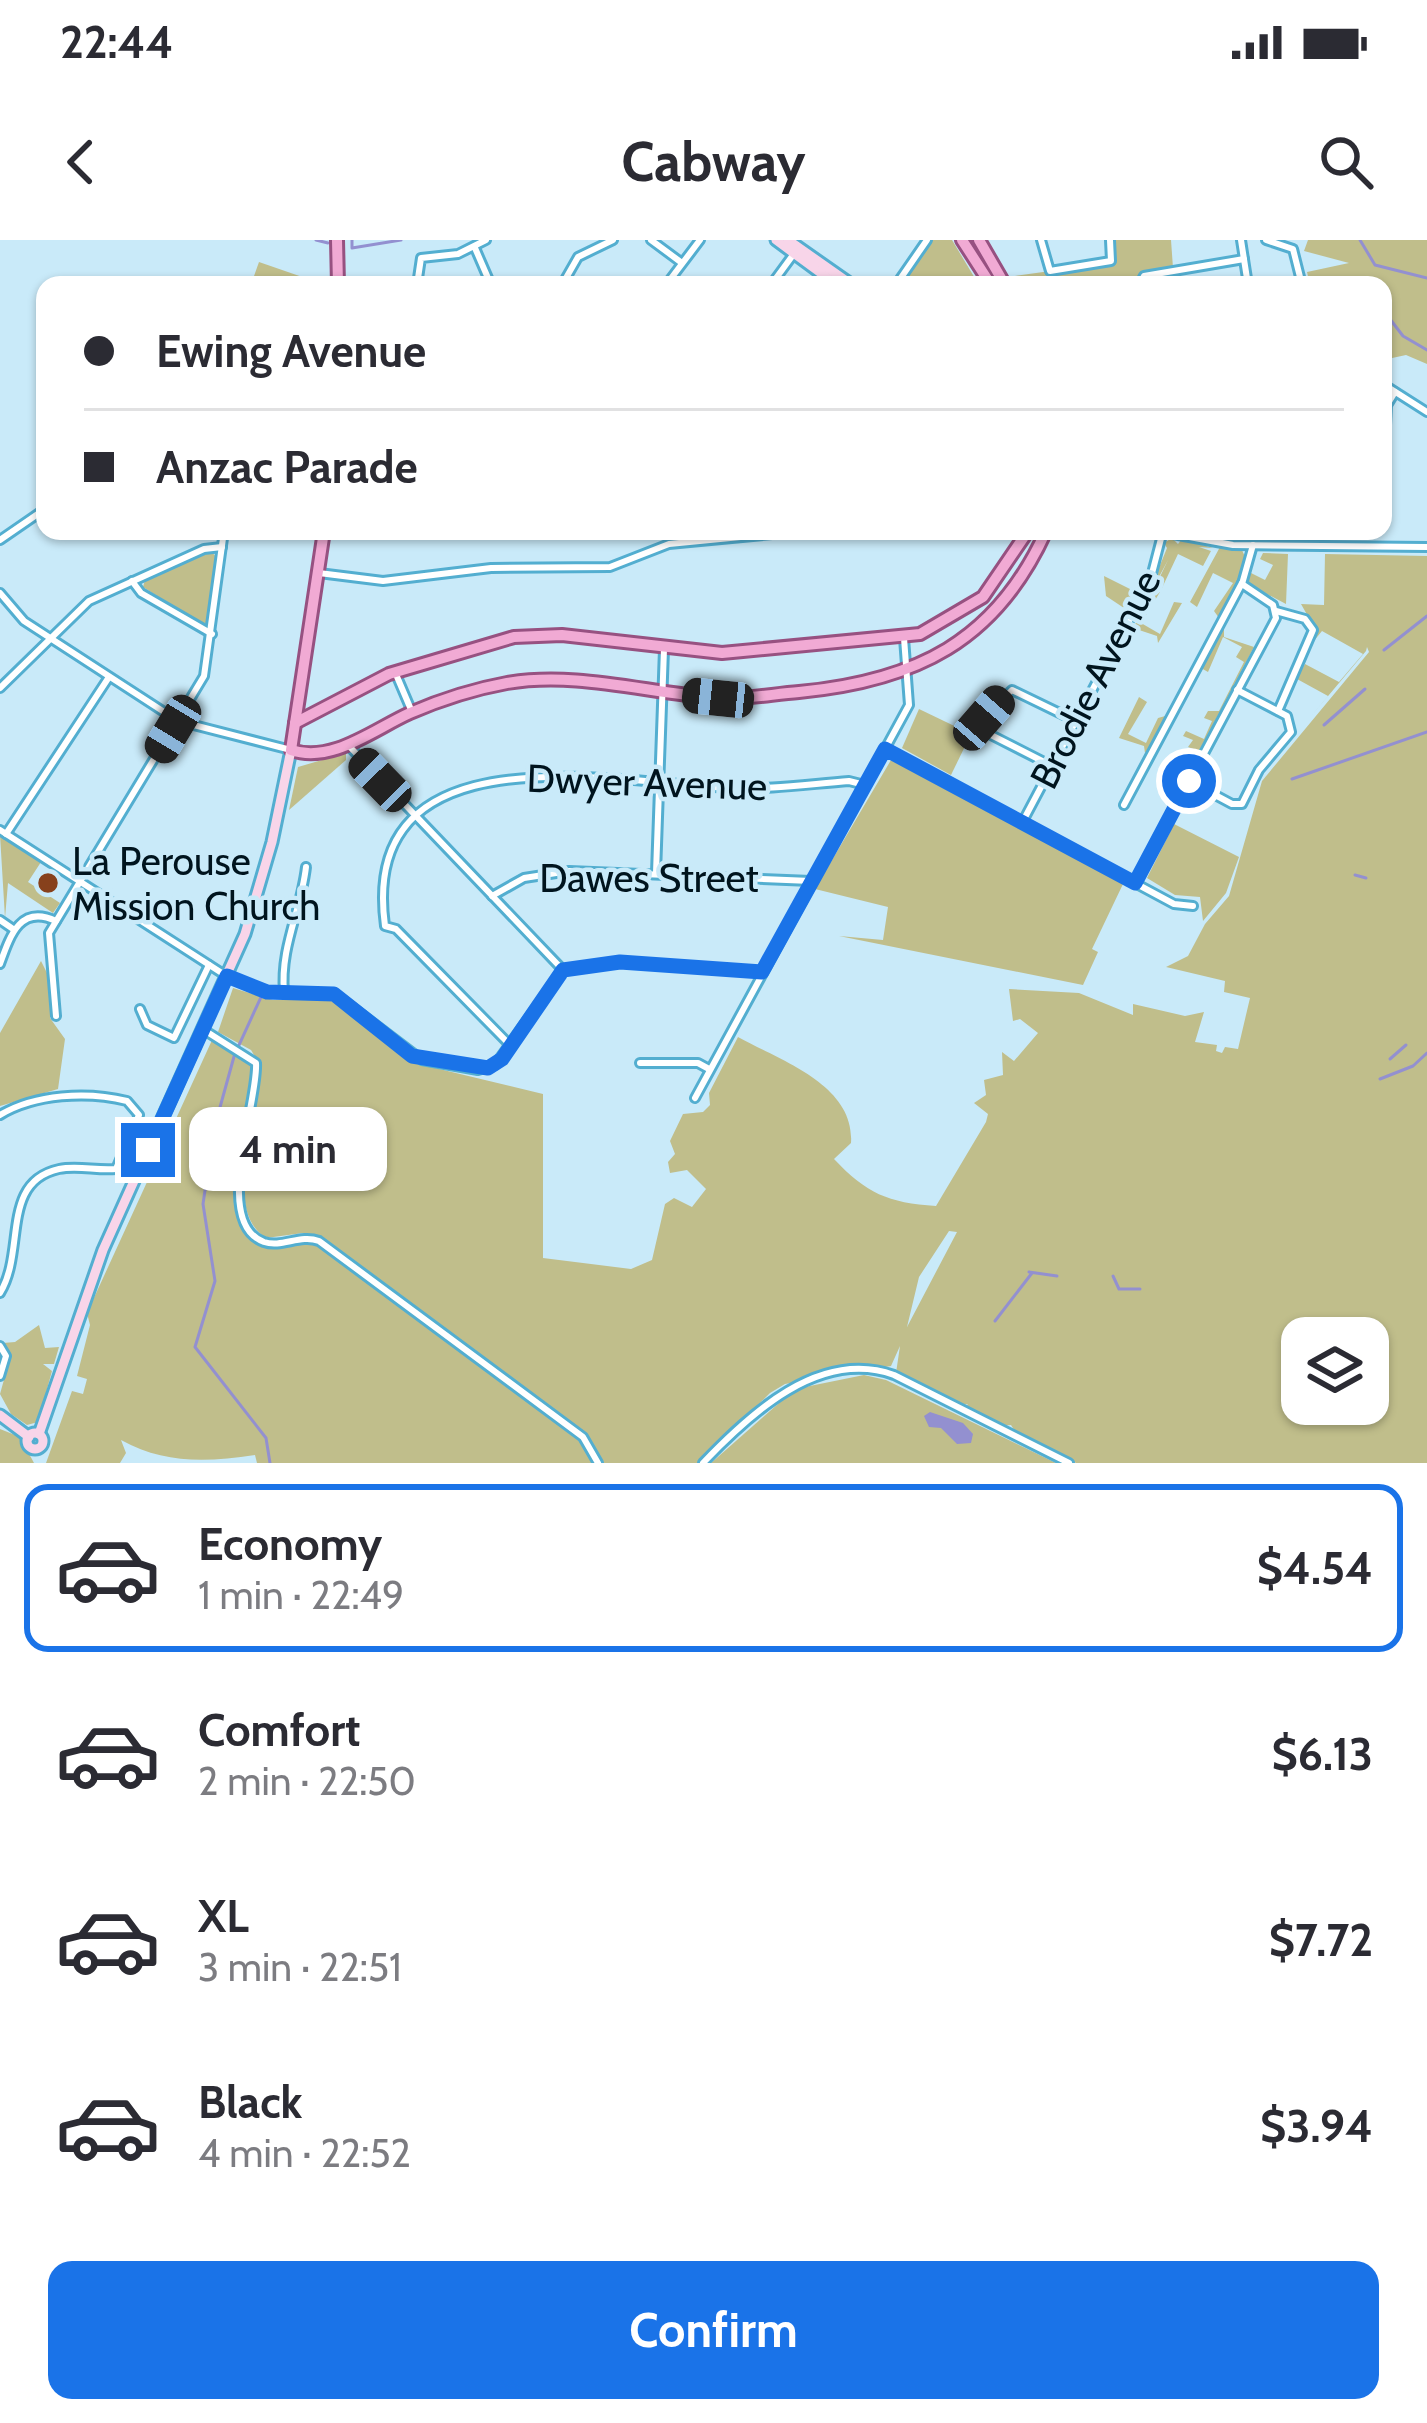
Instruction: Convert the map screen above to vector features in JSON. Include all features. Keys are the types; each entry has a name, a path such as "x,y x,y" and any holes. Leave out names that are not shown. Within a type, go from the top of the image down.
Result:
{"main road":[{"path":"337,240 338,276"},
{"path":"776,240 837,276"},
{"path":"788,240 826,276"},
{"path":"962,240 985,276"},
{"path":"980,240 1000,276"},
{"path":"34,1436 49,1417 77,1314 227,976 258,894 296,723 323,540"},
{"path":"296,723 395,672 462,649 530,636 722,653 904,638 946,623 983,597 1022,540"},
{"path":"287,771 314,754 349,744 412,712 529,680 735,698 853,686 909,670 951,648 984,621 1016,582 1041,540"},
{"path":"291,750 314,754"},
{"path":"0,1415 43,1444 34,1449 36,1463"}],"street":[{"path":"418,276 421,258 475,248 486,240"},
{"path":"567,276 578,257 613,240"},
{"path":"651,240 682,263"},
{"path":"673,276 700,240"},
{"path":"902,276 926,240"},
{"path":"1041,240 1049,271 1111,261 1111,240"},
{"path":"1241,240 1247,276"},
{"path":"1266,240 1293,248 1299,276"},
{"path":"475,248 487,276"},
{"path":"778,276 796,252"},
{"path":"1144,276 1244,260"},
{"path":"1392,390 1427,412"},
{"path":"1392,397 1395,392"},
{"path":"0,541 36,515"},
{"path":"56,1016 47,946 56,922 208,666 223,540"},
{"path":"667,540 669,544"},
{"path":"319,574 383,581 508,567 610,567 669,544 714,540"},
{"name":"Brodie Avenue","path":"1022,823 1151,579 1159,540"},
{"path":"1218,540 1253,545 1427,547"},
{"path":"1371,547 1372,540"},
{"path":"1124,805 1242,583 1253,545"},
{"path":"0,688 89,602 204,549 222,547"},
{"path":"132,580 141,593 212,634"},
{"path":"1242,583 1276,611 1290,612 1313,629 1278,711"},
{"path":"0,593 48,637 178,721 291,750"},
{"path":"1135,883 1276,611"},
{"path":"695,1098 912,698 904,638"},
{"path":"656,873 664,646"},
{"path":"395,672 412,712"},
{"path":"109,676 3,832 227,976 263,991 320,991 341,997 401,1050 422,1060 488,1068 511,1046 563,970 620,962 762,972"},
{"path":"1052,766 989,734 982,720 1014,690 1076,721"},
{"path":"1189,781 1232,804 1244,802 1257,774 1291,732 1290,719 1238,690"},
{"path":"349,744 563,970"},
{"path":"885,749 1176,904 1193,906"},
{"name":"Dwyer Avenue","path":"413,815 520,775 736,788 849,781 865,785"},
{"path":"413,815 389,846 379,907 385,926 396,929 511,1046"},
{"path":"284,992 282,954 299,913 306,866"},
{"name":"Dawes Street","path":"492,896 524,878 547,874 656,873 812,881"},
{"path":"0,964 13,929 36,915 56,922"},
{"path":"0,920 13,929"},
{"path":"140,1009 147,1025 174,1038 208,964"},
{"path":"203,1030 256,1063 240,1186 240,1209 248,1229 268,1243 319,1241 583,1437 598,1463"},
{"path":"640,1063 698,1063 709,1069"},
{"path":"0,1115 43,1099 116,1098 136,1107 131,1142 114,1169 58,1169 24,1189 14,1213 11,1270 0,1294"},
{"path":"131,1142 148,1150"},
{"path":"0,1346 6,1356 0,1376"},
{"path":"703,1463 778,1394 871,1370 894,1376 1069,1463"}],"shaded area":[{"path":"932,240 952,240 974,276 907,276"},
{"path":"1115,240 1171,240 1173,268 1146,276 1015,276 1116,262"},
{"path":"1308,240 1427,240 1427,364 1406,355 1392,358 1392,276 1308,276 1307,272 1349,263 1304,251"},
{"path":"259,262 299,276 254,276"},
{"path":"1185,540 1213,548 1199,547 1211,551 1203,566 1178,554 1162,588 1156,585 1168,560 1153,588 1160,592 1141,623 1160,634 1174,602 1182,603 1158,643 1157,636 1133,628 1153,592 1150,590 1167,548 1164,543"},
{"path":"1220,547 1241,548 1247,561 1219,618 1214,611 1233,583 1213,573 1197,607 1190,602"},
{"path":"211,551 217,558 206,627 143,587 145,580"},
{"path":"1263,553 1288,554 1286,604 1248,584 1249,572 1265,580 1273,565 1260,559"},
{"path":"1325,554 1427,556 1427,1463 1076,1463 1018,1436 1011,1425 999,1426 964,1408 968,1404 958,1406 896,1373 900,1346 891,1366 785,1384 699,1463 602,1463 583,1432 324,1239 303,1233 266,1238 252,1224 244,1182 260,1065 251,1050 218,1032 233,988 273,1000 332,1000 410,1062 543,1094 543,1258 631,1269 652,1260 665,1204 674,1198 692,1207 706,1189 687,1170 670,1173 668,1162 675,1154 670,1141 683,1114 703,1112 710,1105 709,1093 738,1037 812,1077 841,1105 851,1143 834,1159 857,1180 891,1199 936,1206 986,1122 988,1114 974,1103 986,1095 984,1080 1003,1075 1002,1052 1014,1061 1038,1033 1020,1019 1013,1021 1009,989 1079,993 1133,1015 1133,1004 1185,1016 1204,1012 1195,1042 1217,1045 1216,1051 1222,1053 1225,1047 1238,1049 1250,998 1224,992 1225,981 1166,967 1188,956 1205,924 1229,896 1262,781 1369,652 1367,647 1366,651 1307,721 1328,696 1297,679 1305,664 1339,682 1363,654 1322,631 1313,642 1314,627 1301,604 1324,605","holes":["949,1231 957,1232 907,1327 919,1277"]},
{"path":"1104,576 1136,592 1127,610 1106,596"},
{"path":"1224,625 1224,637 1254,647 1199,751 1188,747 1193,740 1183,736 1186,731 1204,739 1212,721 1204,718 1208,711 1219,711 1244,662 1236,657 1242,647 1223,637 1208,672 1201,668"},
{"path":"1139,697 1147,702 1128,734 1146,743 1158,718 1169,715 1145,753 1144,746 1119,738"},
{"path":"919,709 971,734 951,775 902,748"},
{"path":"346,753 346,760 289,810 298,767"},
{"path":"891,760 1123,884 1092,949 1098,952 1083,985 839,936 883,940 888,907 815,889"},
{"path":"1174,824 1239,857 1226,893 1203,921 1200,897 1175,895 1147,878"},
{"path":"0,835 41,862 28,882 60,903 53,913 8,883 5,918"},
{"path":"41,961 50,979 50,1018 65,1039 58,1089 0,1106 0,1033"},
{"path":"213,1038 252,1063 237,1189 248,1233 270,1245 320,1244 578,1437 594,1463 257,1463 255,1455 201,1460 168,1457 121,1440 126,1453 120,1463 46,1463 72,1391 83,1394 87,1379 77,1376 90,1325 87,1313"},
{"path":"39,1325 45,1348 59,1347 54,1364 43,1364 52,1371 38,1422 27,1425 11,1414 0,1394 10,1358 3,1343 15,1342"},
{"path":"864,1375 886,1380 1056,1463 711,1463 795,1389"},
{"path":"930,1412 963,1423 973,1434 971,1443 957,1444 941,1428 929,1427 924,1416"},
{"path":"0,1429 20,1437 34,1463 0,1463"}],"waterway":[{"path":"316,240 328,243"},
{"path":"352,240 352,248 401,240"},
{"path":"1360,240 1375,265 1427,278"},
{"path":"1392,322 1403,336 1427,350"},
{"path":"1384,650 1427,616"},
{"path":"1324,725 1365,689"},
{"path":"1292,779 1427,732"},
{"path":"1355,875 1366,878"},
{"path":"239,1045 261,997"},
{"path":"1390,1059 1406,1045"},
{"path":"235,1053 214,1129 203,1204 215,1281 195,1347 266,1438 270,1463"},
{"path":"1380,1079 1413,1066 1427,1053"},
{"path":"1029,1272 1057,1276"},
{"path":"995,1321 1032,1273"},
{"path":"1113,1276 1119,1289 1140,1289"}],"place":[{"name":"La Perouse Mission Church","path":"48,883"}],"route":[{"path":"148,1150 227,976 267,992 334,994 412,1056 488,1068 502,1059 563,970 620,962 762,972 885,749 1135,883 1189,781"}]}
